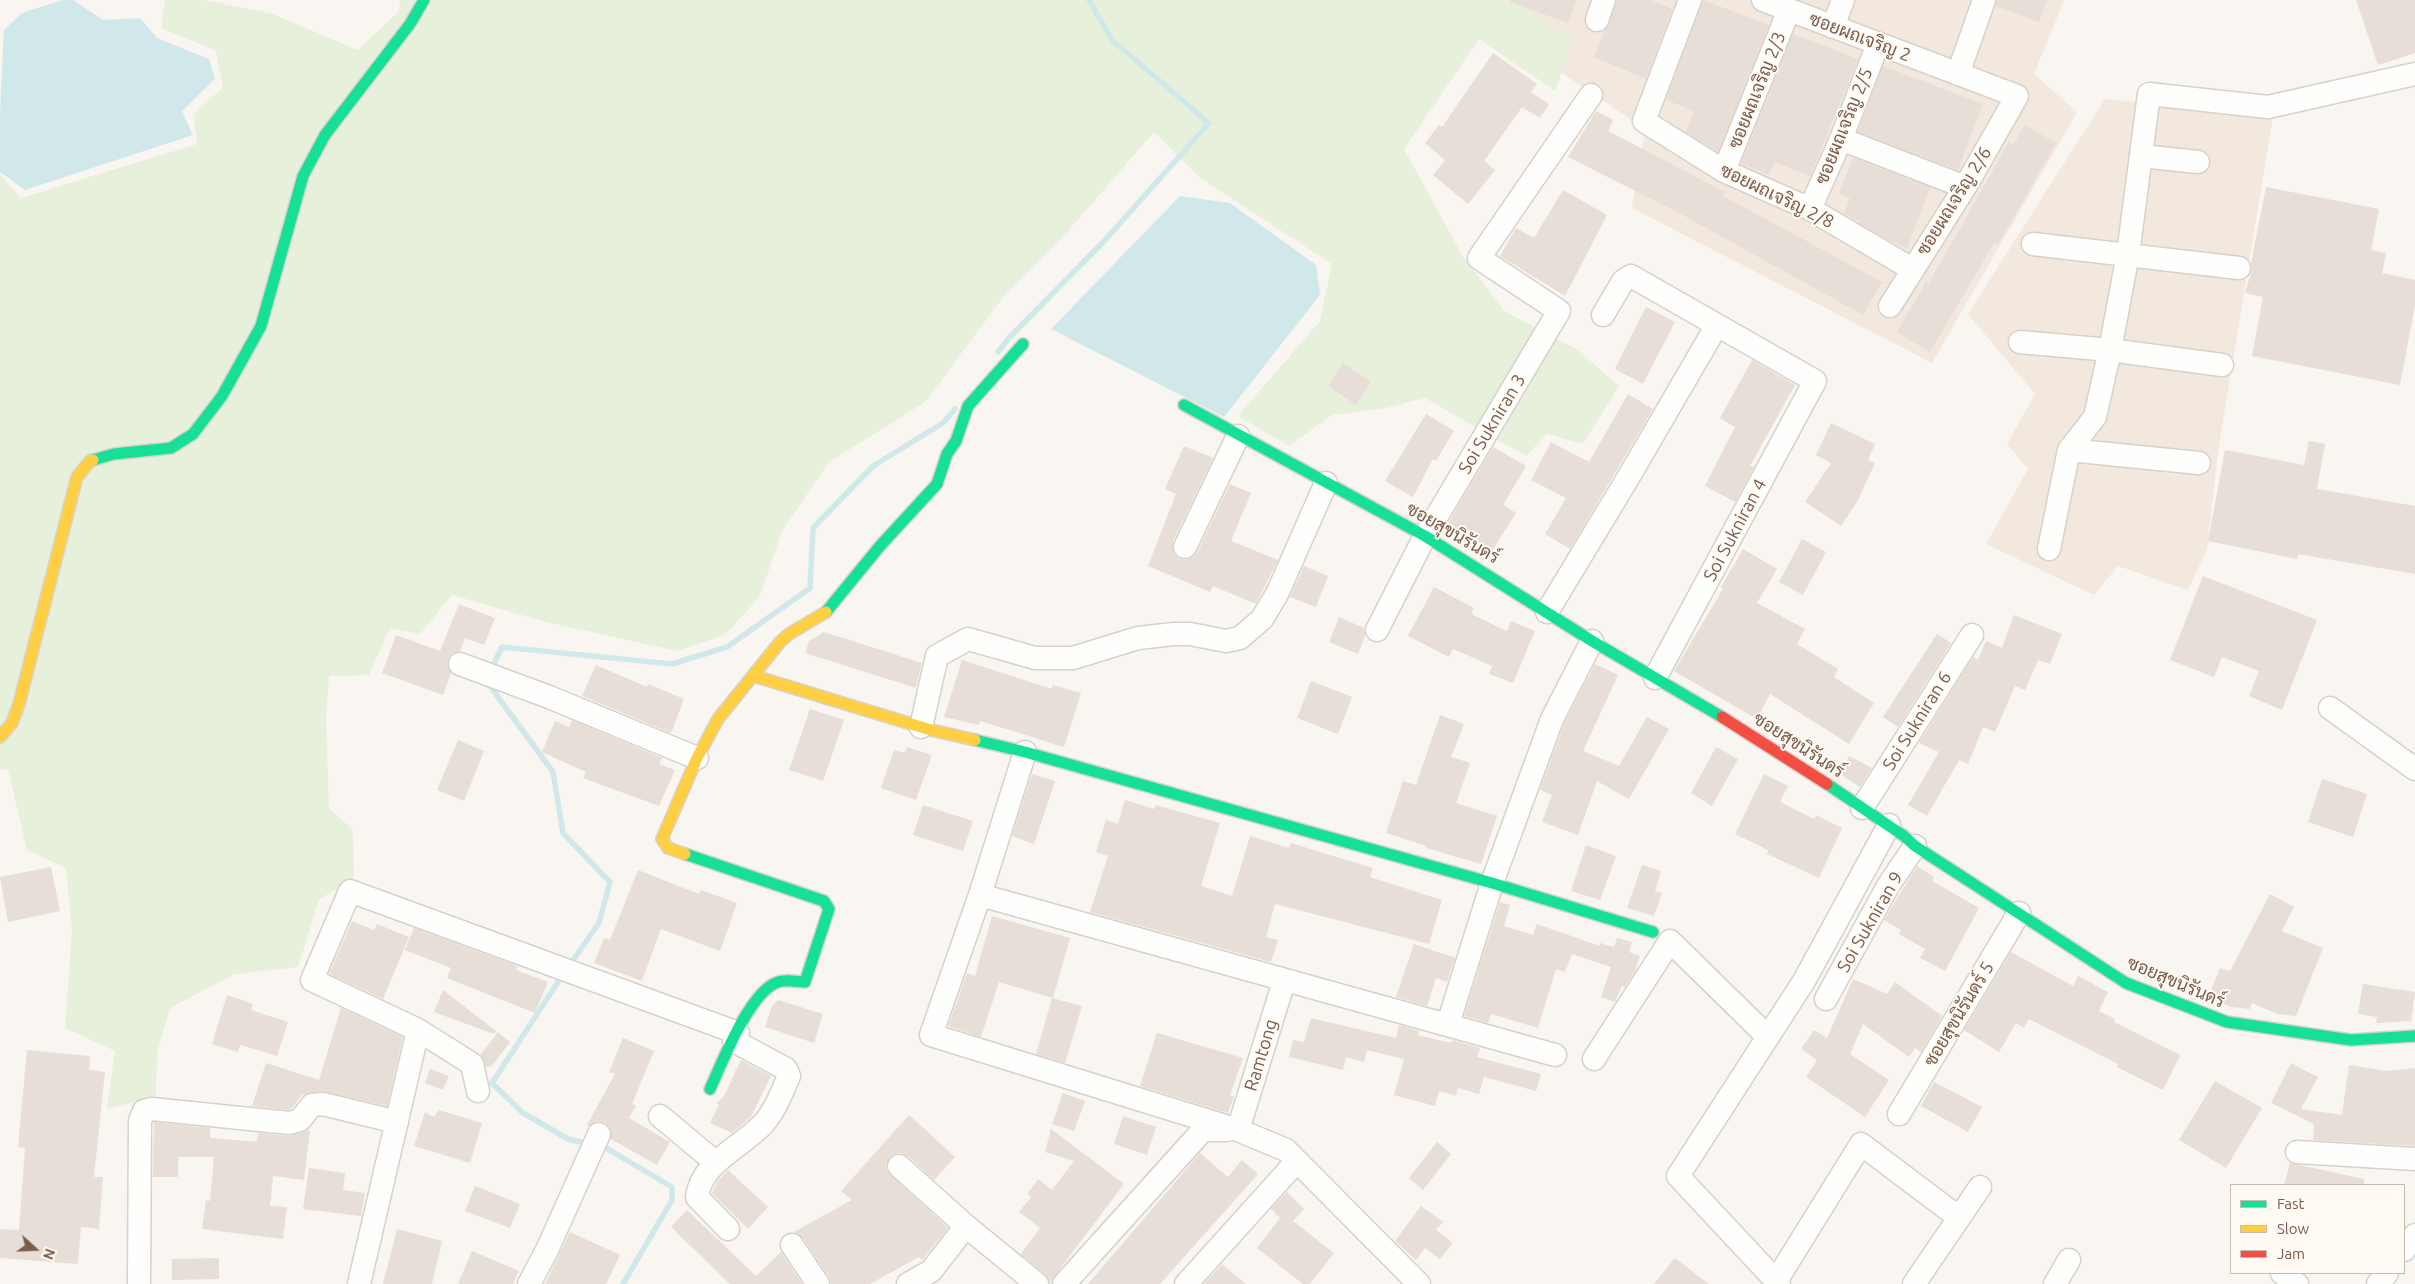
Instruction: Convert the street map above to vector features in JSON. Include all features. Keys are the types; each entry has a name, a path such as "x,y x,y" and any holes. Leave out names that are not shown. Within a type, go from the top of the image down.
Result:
{"street":[{"path":"0,737 12,723 19,704 76,477 90,461 114,454 170,448 193,434 222,396 261,326 303,176 326,135 410,24 424,0"},
{"name":"ซอยผถเจริญ 2/8","path":"1690,0 1644,121 1724,171 1810,209 1912,269"},
{"name":"ซอยผถเจริญ 2","path":"1763,0 2017,96"},
{"path":"1833,27 1843,0"},
{"path":"1958,74 1984,0"},
{"name":"ซอยผถเจริญ 2/3","path":"1724,171 1789,10"},
{"name":"ซอยผถเจริญ 2/5","path":"1810,209 1841,139 1878,44"},
{"path":"2049,549 2069,450 2095,417 2110,350 2128,254 2149,94 2268,107 2415,74"},
{"name":"Soi Sukniran 3","path":"1377,630 1425,536 1559,311 1479,258 1591,95"},
{"name":"ซอยผถเจริญ 2/6","path":"1890,306 1965,187 2017,96"},
{"path":"1841,139 1965,187"},
{"path":"2142,156 2198,162"},
{"path":"2033,244 2239,268"},
{"path":"1547,612 1717,326 1630,276 1623,281 1603,315"},
{"name":"Soi Sukniran 4","path":"1655,678 1815,381 1717,326"},
{"path":"2020,342 2110,350 2222,365"},
{"path":"710,1089 749,1010 766,990 778,982 804,982 828,910 824,901 668,848 662,839 697,758 718,719 789,634 824,614 880,546 937,484 947,454 956,441 968,406 1023,344"},
{"name":"ซอยสุขนิรันดร์","path":"1184,405 1425,536 1592,641 1752,734 1889,826 1915,846 2126,982 2227,1022 2351,1040 2415,1036"},
{"path":"1185,547 1238,436"},
{"path":"2069,450 2199,463"},
{"path":"921,727 937,656 968,639 1035,658 1073,658 1138,638 1174,634 1190,634 1226,640 1240,638 1262,619 1277,594 1326,483"},
{"name":"Soi Sukniran 6","path":"1862,808 1972,635"},
{"path":"1448,1024 1492,883 1552,719 1592,641"},
{"path":"478,670 697,758"},
{"path":"754,676 921,727 1025,752 1492,883 1653,932"},
{"path":"2330,708 2415,769"},
{"path":"1025,752 980,895 931,1035 1238,1130 1286,1150 1420,1284"},
{"path":"1889,826 1804,981 1678,1176 1777,1283 1861,1144 1958,1217"},
{"name":"Soi Sukniran 9","path":"1826,998 1888,886 1915,846"},
{"path":"478,1090 472,1064 418,1030 312,980 350,892 607,984 736,1037 786,1069 789,1076 772,1113 762,1125 715,1162 698,1190 697,1197 728,1229"},
{"path":"980,895 1554,1055"},
{"name":"ซอยสุขนิรันดร์ 5","path":"1899,1114 2019,913"},
{"path":"1594,1059 1670,941 1768,1037"},
{"name":"Ramtong","path":"1238,1130 1284,981"},
{"path":"359,1284 418,1030"},
{"path":"139,1284 140,1121 144,1111 152,1108 289,1123 300,1120 312,1105 323,1104 397,1122"},
{"path":"660,1116 715,1162"},
{"path":"1064,1284 1203,1130 1238,1130"},
{"path":"529,1284 547,1250 599,1134"},
{"path":"2297,1152 2415,1159"},
{"path":"1186,1284 1297,1161"},
{"path":"899,1166 966,1226 1037,1284"},
{"path":"1914,1284 1980,1187"},
{"path":"908,1284 932,1271 966,1226"},
{"path":"2405,1249 2415,1235"},
{"path":"792,1245 818,1284"},
{"path":"2054,1284 2069,1260"},
{"path":"2283,1274 2297,1284"},
{"path":"2378,1284 2386,1274"}],"shaded area":[{"path":"1485,0 2064,0 2034,74 2077,112 1932,363 1632,208 1645,129 1495,28"},
{"path":"2105,99 2273,116 2218,452 2207,549 2188,590 2118,566 2094,595 1986,544 2028,469 2007,444 2035,394 1968,314"}],"green space":[{"path":"165,0 203,0 270,13 358,50 399,11 400,0 1510,0 1573,40 1555,91 1479,39 1404,149 1463,257 1504,311 1576,349 1619,386 1583,444 1547,434 1526,456 1425,398 1386,408 1332,415 1289,446 1238,416 1320,321 1332,264 1199,177 1154,132 1068,231 1004,296 925,402 829,462 782,531 760,596 725,635 677,651 546,622 452,595 420,634 390,628 369,675 329,676 326,718 329,808 353,830 354,880 319,899 298,967 235,974 170,1008 157,1053 156,1096 107,1109 115,1051 65,1028 72,930 66,868 27,850 8,769 0,770 0,175 21,198 197,144 193,115 223,87 216,51 161,28"}],"water":[{"path":"63,0 73,0 103,20 140,18 157,38 209,59 215,79 182,111 193,135 25,190 0,172 0,113 4,30 22,13"},
{"path":"1180,196 1230,203 1316,265 1320,295 1224,417 1051,329"}],"building":[{"path":"1511,0 1577,0 1568,23 1510,2"},
{"path":"1618,0 1651,0 1672,9 1646,79 1594,57"},
{"path":"1703,0 1769,25 1718,152 1686,132 1694,111 1666,100"},
{"path":"1997,0 2047,0 2039,22 1996,6"},
{"path":"2356,0 2415,0 2415,53 2378,65"},
{"path":"1793,34 1858,59 1810,176 1774,162 1769,175 1741,164"},
{"path":"1493,53 1537,84 1531,92 1549,104 1540,118 1522,107 1484,161 1495,170 1468,204 1433,175 1445,160 1425,143 1439,125 1442,127"},
{"path":"1883,66 1983,104 1958,170 1858,132"},
{"path":"1596,111 1613,120 1608,131 1725,192 1723,196 1882,282 1863,315 1681,214 1568,157"},
{"path":"2025,125 2056,143 1998,245 1994,243 1930,352 1897,332 1926,282 1929,283 2009,142 2013,145"},
{"path":"1853,158 1930,187 1907,248 1894,243 1859,223 1860,221 1844,214 1850,198 1839,194"},
{"path":"2266,187 2379,209 2371,250 2386,253 2382,273 2415,280 2415,305 2400,385 2252,356 2263,297 2245,293 2252,270 2251,263"},
{"path":"1563,190 1607,215 1565,296 1500,256 1516,228 1534,238"},
{"path":"1646,307 1675,322 1643,384 1615,369"},
{"path":"1752,360 1795,385 1750,466 1754,467 1735,502 1705,486 1735,427 1720,418"},
{"path":"1343,363 1371,382 1356,405 1328,386"},
{"path":"1628,394 1653,409 1570,549 1545,534 1566,498 1531,480 1551,442 1589,462"},
{"path":"1426,414 1454,431 1436,461 1433,459 1413,497 1385,481"},
{"path":"1831,423 1875,444 1868,460 1875,463 1858,500 1841,526 1805,502 1831,463 1816,455"},
{"path":"2309,441 2325,444 2317,489 2415,506 2415,574 2298,554 2297,559 2208,541 2225,450 2304,465"},
{"path":"1184,446 1213,458 1173,541 1174,554 1179,559 1186,560 1192,558 1197,553 1230,484 1251,493 1231,541 1278,560 1256,604 1213,586 1210,592 1148,566 1176,494 1165,489"},
{"path":"1493,447 1526,466 1503,505 1516,513 1488,557 1444,530"},
{"path":"1802,539 1826,552 1803,595 1779,582"},
{"path":"1743,549 1777,569 1757,603 1805,629 1797,644 1838,669 1834,677 1874,703 1849,744 1770,694 1757,719 1674,671 1723,589 1721,587"},
{"path":"1304,566 1328,576 1316,607 1290,597"},
{"path":"2203,576 2317,620 2282,710 2249,696 2259,671 2222,657 2214,677 2170,660"},
{"path":"1434,587 1474,608 1471,614 1507,631 1511,621 1535,631 1513,683 1489,674 1492,666 1453,649 1449,657 1408,636"},
{"path":"459,604 495,618 484,645 465,638 460,651 452,654 448,659 447,667 451,673 443,695 382,673 396,635 440,651"},
{"path":"2014,615 2062,634 2050,664 2038,660 2025,690 2015,686 1995,732 1983,727 1968,764 1959,760 1927,816 1908,805 1939,752 1919,743 1973,657 1978,660 1986,641 2002,648"},
{"path":"1339,617 1364,628 1365,636 1358,654 1329,642"},
{"path":"824,632 922,663 916,688 805,653 809,641"},
{"path":"1937,634 1951,643 1898,727 1883,717"},
{"path":"962,660 1052,689 1053,685 1081,693 1064,747 980,721 979,725 944,717"},
{"path":"1595,664 1618,675 1583,751 1619,766 1647,717 1669,729 1629,799 1597,781 1578,835 1542,822 1552,795 1540,790 1564,724"},
{"path":"596,665 647,687 648,684 684,699 671,733 582,696"},
{"path":"1311,681 1352,697 1338,734 1297,718"},
{"path":"810,709 844,720 823,781 789,770"},
{"path":"1440,715 1464,724 1451,757 1470,763 1456,803 1497,816 1481,864 1426,848 1426,846 1386,833 1403,781 1416,785"},
{"path":"572,720 662,758 659,764 675,770 659,806 583,778 586,772 542,752 555,721 569,727"},
{"path":"458,740 484,751 464,801 437,790"},
{"path":"907,747 932,755 916,800 881,788 894,750 905,753"},
{"path":"1716,747 1738,759 1712,806 1691,793"},
{"path":"1849,756 1872,768 1860,787 1840,774"},
{"path":"1032,774 1055,781 1034,844 1012,836"},
{"path":"1764,774 1788,786 1780,802 1814,819 1816,815 1842,828 1819,878 1767,854 1768,850 1735,834"},
{"path":"2322,779 2367,794 2353,837 2308,822"},
{"path":"1125,800 1154,809 1156,805 1220,823 1201,886 1232,896 1250,836 1289,848 1291,843 1373,868 1370,877 1442,900 1429,944 1275,904 1266,937 1278,940 1271,962 1090,912 1108,856 1096,852 1106,820 1118,824"},
{"path":"923,805 973,821 963,851 913,835"},
{"path":"1586,845 1616,856 1600,900 1571,891"},
{"path":"1642,865 1661,871 1655,891 1662,893 1654,916 1627,908"},
{"path":"1917,866 1934,877 1932,881 1979,908 1945,971 1920,958 1925,949 1899,934 1901,930 1884,920"},
{"path":"51,867 60,911 8,922 0,877"},
{"path":"638,870 699,894 701,890 737,903 720,951 661,929 642,981 594,963 604,938 610,940"},
{"path":"2270,894 2294,907 2282,931 2323,948 2296,1016 2278,1014 2252,1003 2250,1009 2231,1007 2208,998 2220,968 2230,971"},
{"path":"1500,902 1510,905 1504,926 1533,935 1537,924 1600,946 1600,943 1614,947 1617,938 1632,942 1629,952 1640,956 1635,971 1625,987 1622,986 1615,1002 1601,997 1611,967 1572,954 1565,972 1556,969 1538,1028 1491,1014 1488,1023 1464,1016"},
{"path":"992,916 1070,938 1053,998 999,982 981,1037 948,1026 967,973 975,976"},
{"path":"352,921 374,930 377,924 409,937 383,999 329,974"},
{"path":"414,928 517,966 516,970 548,982 535,1013 447,978 451,968 405,950"},
{"path":"1414,944 1455,958 1447,982 1436,978 1427,1006 1396,997"},
{"path":"2011,952 2073,986 2078,976 2108,992 2099,1011 2115,1019 2114,1022 2180,1055 2163,1090 2117,1067 2118,1064 2029,1019 2024,1028 2016,1023 1999,1052 1964,1030"},
{"path":"1853,979 1887,994 1895,982 1942,1016 1921,1052 1915,1048 1909,1057 1863,1024 1850,1054 1889,1080 1865,1117 1806,1077 1817,1060 1801,1049 1814,1030 1827,1038"},
{"path":"2363,984 2415,992 2411,1021 2376,1023 2377,1017 2358,1014"},
{"path":"443,990 496,1031 494,1034 434,1012"},
{"path":"227,995 253,1004 251,1010 288,1022 277,1056 240,1045 238,1052 212,1044"},
{"path":"1052,998 1082,1006 1065,1063 1036,1054"},
{"path":"778,1000 823,1014 814,1043 765,1027 772,1006"},
{"path":"341,1008 403,1037 387,1106 322,1091 302,1095 292,1108 288,1110 252,1106 266,1063 319,1080"},
{"path":"1311,1018 1396,1038 1399,1025 1419,1031 1418,1035 1451,1043 1452,1040 1480,1048 1477,1057 1541,1074 1536,1091 1484,1077 1479,1094 1458,1088 1456,1096 1439,1091 1435,1106 1394,1095 1404,1059 1367,1050 1364,1062 1346,1057 1343,1070 1289,1057 1293,1040 1304,1042"},
{"path":"498,1032 510,1042 491,1067 486,1067 481,1054"},
{"path":"1157,1033 1243,1058 1230,1095 1234,1097 1228,1113 1140,1086"},
{"path":"623,1038 654,1051 632,1104 636,1106 629,1118 670,1142 657,1165 611,1139 610,1127 605,1122 597,1121 589,1126 587,1125 615,1074 609,1072"},
{"path":"27,1050 90,1056 89,1070 105,1072 94,1177 103,1177 99,1229 81,1227 78,1264 0,1258 0,1229 19,1230 25,1148 18,1147"},
{"path":"741,1060 771,1076 751,1117 732,1133 710,1123 719,1105 717,1103 724,1096"},
{"path":"2291,1063 2318,1077 2301,1109 2342,1115 2349,1065 2386,1071 2415,1068 2415,1146 2313,1140 2314,1124 2271,1103"},
{"path":"430,1069 449,1076 443,1090 425,1083"},
{"path":"2215,1081 2262,1108 2226,1168 2179,1140"},
{"path":"1934,1082 1982,1107 1968,1132 1921,1106"},
{"path":"1063,1093 1085,1101 1074,1131 1052,1124"},
{"path":"439,1110 482,1123 470,1163 414,1146 425,1112 434,1117"},
{"path":"909,1115 955,1157 934,1180 908,1156 901,1153 894,1154 889,1158 886,1164 887,1171 948,1228 922,1260 919,1257 870,1284 831,1284 829,1277 803,1238 794,1232 852,1200 841,1191"},
{"path":"1123,1116 1156,1127 1147,1155 1114,1144"},
{"path":"154,1122 210,1128 210,1138 257,1142 258,1133 288,1136 310,1130 304,1180 273,1176 270,1206 287,1207 283,1239 202,1229 206,1200 210,1201 214,1157 178,1157 178,1177 153,1177"},
{"path":"1051,1129 1124,1184 1050,1282 1045,1274 1021,1254 1040,1228 1019,1212 1031,1197 1027,1194 1038,1179 1052,1190 1074,1161 1045,1152"},
{"path":"1437,1142 1451,1154 1423,1190 1409,1178"},
{"path":"1200,1153 1228,1177 1242,1160 1258,1174 1160,1284 1088,1284"},
{"path":"2290,1163 2364,1179 2364,1184 2284,1184"},
{"path":"309,1168 345,1173 343,1190 365,1193 361,1216 303,1209"},
{"path":"728,1170 768,1207 748,1229 712,1193 717,1182"},
{"path":"475,1186 520,1204 510,1228 465,1211"},
{"path":"1287,1192 1304,1209 1293,1221 1334,1253 1310,1284 1303,1284 1257,1248 1280,1218 1271,1209"},
{"path":"1421,1206 1443,1222 1436,1230 1453,1243 1440,1259 1425,1248 1416,1260 1395,1241"},
{"path":"687,1210 756,1276 781,1252 802,1284 730,1284 671,1227"},
{"path":"397,1229 442,1241 432,1284 383,1284"},
{"path":"570,1232 620,1255 606,1284 545,1284"},
{"path":"472,1251 519,1271 513,1284 458,1284"},
{"path":"219,1258 219,1279 172,1280 172,1259"},
{"path":"1675,1258 1709,1284 1654,1284"},
{"path":"1222,1264 1246,1284 1204,1284"}],"waterway":[{"path":"998,352 1009,338 1106,239 1209,123 1112,40 1089,0"},
{"path":"491,670 502,647 672,664 727,647 810,588 813,528 873,466 943,423 955,409"},
{"path":"487,682 553,772 563,833 610,882 599,923 569,966"},
{"path":"564,973 492,1083 523,1113 568,1139 590,1144"},
{"path":"599,1146 606,1148 672,1187 672,1200 623,1284"}],"traffic: fast":[{"path":"93,460 114,454 171,448 193,434 222,396 261,326 303,176 325,135 410,24 424,0"},
{"path":"826,612 880,546 937,484 947,454 956,441 968,406 1023,344"},
{"path":"1184,405 1425,536 1592,641 1722,717"},
{"path":"975,740 1025,752 1492,883 1653,932"},
{"path":"1827,784 1904,836 1915,846 2126,983 2227,1022 2351,1040 2415,1036"},
{"path":"685,854 824,901 829,909 805,982 778,982 768,988 757,999 729,1046 710,1089"}],"traffic: slow":[{"path":"0,737 12,723 19,704 77,477 93,460"},
{"path":"685,854 668,848 662,839 697,758 718,719 780,642 789,634 826,612"},
{"path":"754,676 931,730 975,740"}],"traffic: jam":[{"path":"1722,717 1827,784"}]}
